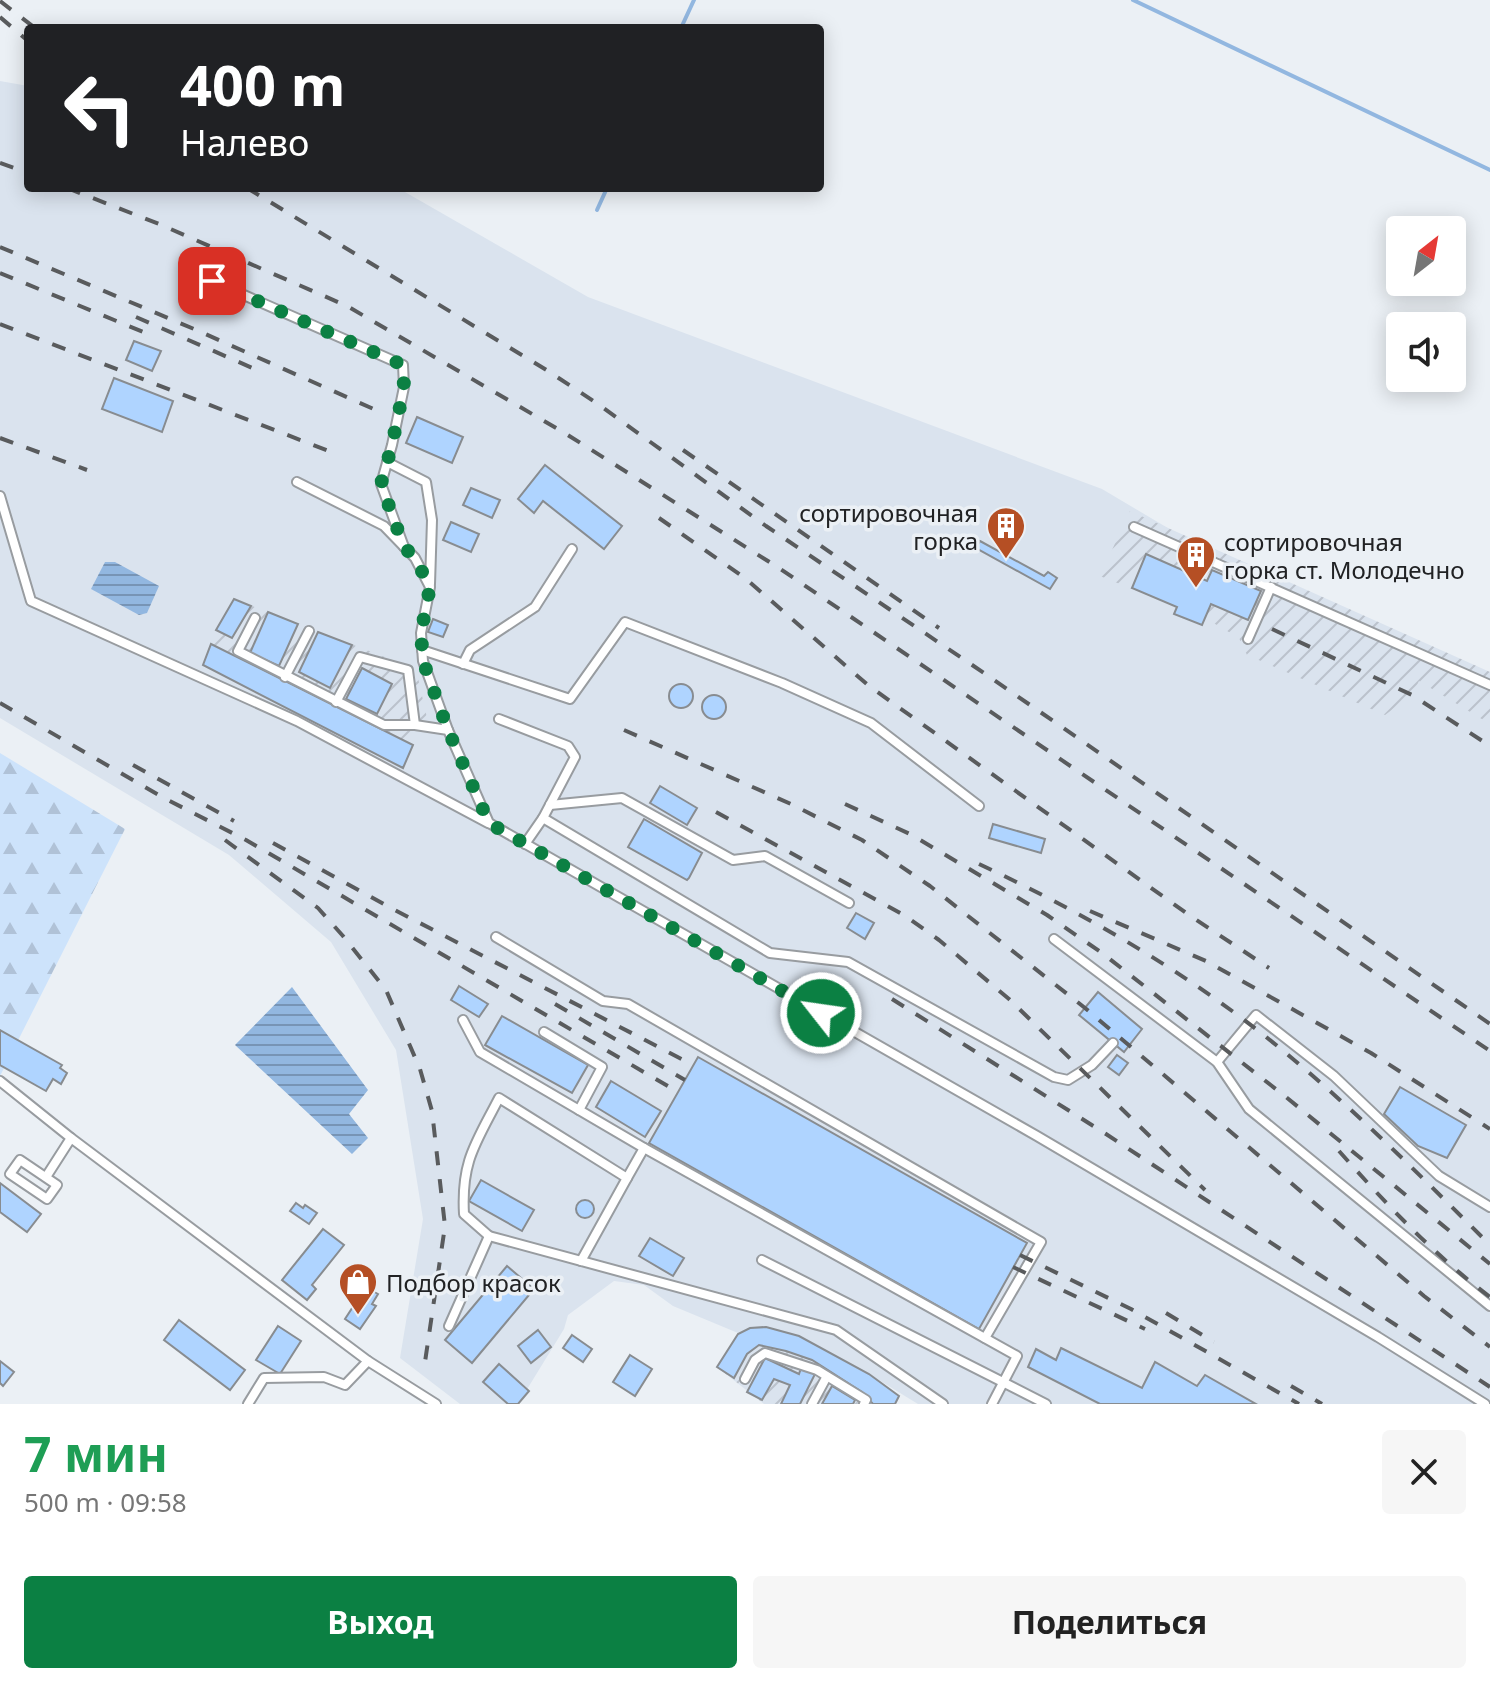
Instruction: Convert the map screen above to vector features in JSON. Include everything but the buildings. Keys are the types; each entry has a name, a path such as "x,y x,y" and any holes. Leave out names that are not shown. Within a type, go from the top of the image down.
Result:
{"lane":[{"path":"212,281 403,365 404,387 381,484 404,547"},
{"path":"387,462 426,482 432,520 430,587 421,633 423,661 448,730 489,823"},
{"path":"297,482 384,526 415,558 430,587"},
{"path":"0,496 31,601 297,721 489,823 1037,1136 1378,1337 1485,1404"},
{"path":"1134,527 1490,685"},
{"path":"463,664 470,650 535,607 572,549"},
{"path":"1248,639 1271,587"},
{"path":"255,618 238,651 384,725 415,725 448,730"},
{"path":"422,650 570,699 625,622 782,683 871,723 979,806"},
{"path":"285,677 309,631"},
{"path":"336,702 360,657 408,670 415,725"},
{"path":"499,719 568,746 575,757 543,818 525,844"},
{"path":"550,805 622,798 733,860 765,856 849,903"},
{"path":"543,818 770,953 848,962 1054,1077 1068,1080 1092,1065 1113,1043"},
{"path":"496,937 603,1001 628,1004 1041,1242 985,1338"},
{"path":"1054,939 1217,1062 1249,1109 1490,1306"},
{"path":"1217,1062 1256,1015 1334,1076 1439,1176 1490,1207"},
{"path":"463,1020 480,1052 644,1148 1017,1356 992,1404"},
{"path":"544,1032 602,1067 579,1110"},
{"path":"0,1081 368,1361 436,1404"},
{"path":"627,1178 499,1098 469,1155 463,1187 464,1214 489,1236 836,1330 943,1404"},
{"path":"46,1177 71,1138"},
{"path":"581,1261 644,1148"},
{"path":"20,1160 46,1177 57,1185 47,1199 10,1174 20,1160"},
{"path":"449,1326 489,1236"},
{"path":"762,1260 1046,1404"},
{"path":"745,1379 755,1360 765,1353 817,1370 866,1400 864,1404"},
{"path":"248,1404 264,1378 324,1377 345,1385 368,1361"},
{"path":"812,1404 826,1378"}],"shaded area":[{"path":"0,81 24,85 24,192 405,192 588,297 1102,489 1490,719 1490,1404 918,1404 799,1336 750,1328 738,1333 673,1306 644,1285 614,1281 568,1315 564,1329 518,1404 460,1404 400,1358 423,1219 396,1050 331,942 229,855 0,718"},
{"path":"1130,511 1490,672 1490,724 1419,681 1412,695 1385,715 1247,655 1239,638 1205,618 1202,625 1174,614 1177,607 1100,576"},
{"path":"234,599 416,669 427,718 413,745 204,665 216,630"},
{"path":"750,1328 799,1336 869,1374 899,1396 895,1404 764,1404 717,1367 738,1334"}],"green space":[{"path":"0,753 125,829 0,1076"}],"water":[{"path":"105,562 115,562 159,586 147,613 139,615 91,589"},
{"path":"292,987 368,1090 349,1114 368,1138 352,1154 235,1045"}],"waterway":[{"path":"683,24 694,0"},
{"path":"1133,0 1490,170"},
{"path":"597,210 605,192"}],"railway":[{"path":"0,1 30,24"},
{"path":"0,17 24,38"},
{"path":"0,163 24,172"},
{"path":"77,192 347,306 563,432 779,568 1490,1051"},
{"path":"254,192 598,404 766,526 984,673 1490,1024"},
{"path":"0,247 378,411"},
{"path":"0,273 148,334"},
{"path":"136,317 257,370"},
{"path":"0,324 334,453"},
{"path":"0,438 87,470"},
{"path":"683,450 939,628"},
{"path":"659,518 745,578 869,686 1189,915 1269,968"},
{"path":"1272,629 1412,695 1490,746"},
{"path":"0,703 162,797 246,840 678,1092"},
{"path":"624,730 791,804 862,840 930,886 1085,1008 1424,1296 1490,1347"},
{"path":"133,765 234,821"},
{"path":"845,804 910,834 1047,915 1102,953 1286,1097 1490,1264"},
{"path":"716,812 904,915 939,940 1009,999 1205,1190"},
{"path":"225,840 318,908 343,936 386,990 420,1069 432,1111 445,1226 425,1362"},
{"path":"273,843 693,1065"},
{"path":"979,864 1098,925 1210,995 1281,1049 1362,1120 1490,1245"},
{"path":"1090,911 1206,961 1371,1053 1490,1129"},
{"path":"892,999 1106,1134 1490,1387"},
{"path":"555,1004 685,1080"},
{"path":"1339,1151 1411,1228 1490,1297"},
{"path":"1020,1255 1131,1309 1299,1404"},
{"path":"1013,1267 1145,1329"},
{"path":"1166,1313 1214,1342"},
{"path":"1291,1386 1322,1404"}],"place":[{"name":"сортировочная горка","path":"1006,560"},
{"name":"сортировочная горка ст. Молодечно","path":"1196,589"},
{"name":"Подбор красок","path":"358,1316"}],"route":[{"path":"212,281 403,365 404,387 381,484 404,547 415,558 430,587 421,633 423,661 448,730 489,823 821,1013"}]}
